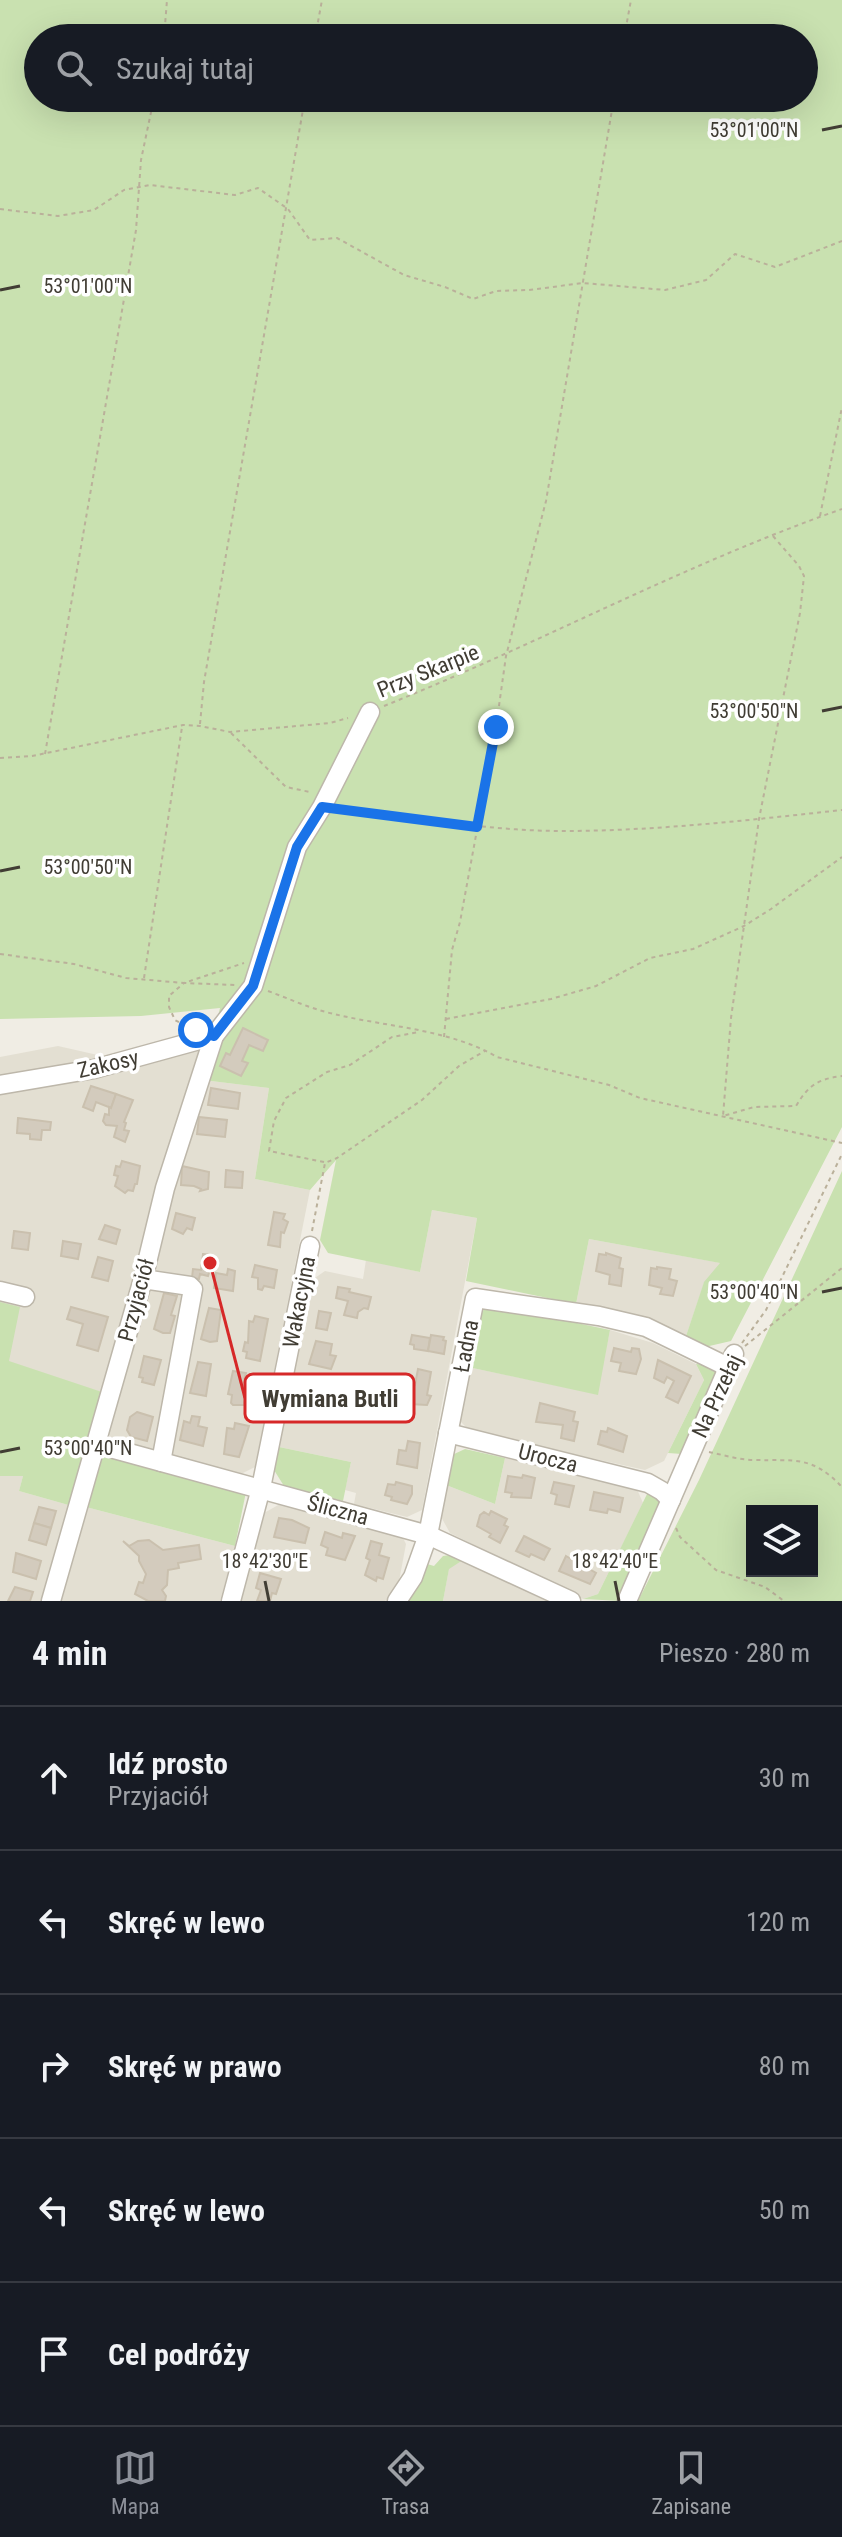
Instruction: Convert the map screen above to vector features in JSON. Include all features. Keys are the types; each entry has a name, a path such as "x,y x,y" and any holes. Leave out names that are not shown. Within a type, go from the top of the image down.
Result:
{"street":[{"name":"Przyjaciół","path":"51,1601 143,1279 165,1188 214,1036 238,1007 256,976 297,847 370,712"},
{"name":"Zakosy","path":"0,1085 94,1069 214,1036"},
{"name":"Wakacyjna","path":"231,1601 261,1488 310,1246"},
{"path":"143,1279 193,1289 161,1462"},
{"path":"0,1291 25,1297"},
{"name":"Ładna","path":"397,1601 413,1577 428,1535 475,1298 599,1316 646,1327 731,1360"},
{"name":"Na Przełaj","path":"627,1601 731,1360"},
{"name":"Urocza","path":"448,1433 648,1483 662,1491 670,1504"},
{"name":"Śliczna","path":"96,1444 428,1535 571,1601"},
{"path":"648,1483 663,1477 693,1448"}],"path":[{"path":"165,24 167,0"},
{"path":"318,24 322,0"},
{"path":"627,24 631,0"},
{"path":"45,754 136,230 138,188 152,112"},
{"path":"200,726 204,682 303,112"},
{"path":"444,1037 452,950 460,922 496,727 506,656 546,501 612,112"},
{"path":"0,209 58,216 94,210 124,190 138,188 169,186 235,195 258,188 286,207 310,240 337,238 404,275 473,299 496,291 583,283 665,290 706,280 735,254 775,267 842,241"},
{"path":"820,517 842,407"},
{"name":"Przy Skarpie","path":"0,758 45,754 183,725 230,732 330,723 370,712 506,656 772,534 842,509"},
{"path":"723,1116 731,1018 759,819 797,628 804,576 772,534"},
{"path":"143,979 183,725"},
{"path":"230,732 286,787 324,801 477,827 563,831 759,819 842,810"},
{"path":"445,1019 551,999 596,986 650,958 693,949 744,926 842,857"},
{"path":"0,954 74,964 126,978 184,983 256,976"},
{"path":"214,1036 175,1020 169,1007 169,996 184,983 243,963 256,976 331,1014 444,1037 486,1050 497,1057 609,1085 640,1098 842,1143"},
{"path":"420,1032 392,1037 350,1065 327,1072 286,1098 274,1121 269,1151 325,1163 337,1158 422,1100 459,1066 486,1050"},
{"path":"723,1116 754,1107 796,1106 807,1088 830,1077 842,1076"},
{"name":"Na Przełaj","path":"731,1360 766,1310 842,1154"},
{"name":"Wakacyjna","path":"310,1246 325,1163"},
{"path":"731,1360 842,1268"},
{"path":"693,1448 751,1461 782,1458 817,1465 842,1487"},
{"path":"670,1504 680,1537 716,1570 765,1587 784,1601"}],"shaded area":[{"path":"207,1043 105,1393 0,1363 0,1057 58,1046 133,1063"},
{"path":"203,1080 269,1088 255,1179 310,1190 255,1467 241,1474 174,1457 169,1448 200,1286 148,1275"},
{"path":"432,1210 477,1218 422,1510 407,1517 354,1504 356,1493 345,1490 351,1462 279,1447 312,1280 325,1271 363,1279 366,1260 420,1272"},
{"path":"589,1239 721,1263 704,1283 685,1339 576,1304"},
{"path":"155,1284 180,1289 188,1300 160,1444 149,1451 114,1441 107,1432 144,1290"},
{"path":"610,1330 653,1343 696,1364 704,1380 664,1461 645,1470 470,1431 458,1419 468,1367 597,1394"},
{"path":"505,1458 636,1487 643,1503 598,1594 583,1599 450,1533 440,1515 446,1485 495,1504"},
{"path":"0,1476 23,1476 19,1491 72,1506 44,1601 0,1601"},
{"path":"280,1504 402,1536 406,1544 397,1592 385,1601 239,1601 264,1513"},
{"path":"86,1507 235,1546 220,1601 57,1601"},
{"path":"463,1560 546,1601 443,1601 449,1568"}],"green space":[{"path":"0,0 842,0 842,1127 731,1341 705,1347 685,1339 704,1282 720,1263 589,1239 576,1304 466,1281 477,1218 432,1210 420,1272 328,1253 320,1240 336,1160 310,1190 255,1179 269,1088 203,1080 220,1008 141,1016 0,1019"},
{"path":"842,1171 842,1601 638,1601 699,1480"},
{"path":"0,1302 20,1307 9,1361 105,1393 72,1506 19,1491 23,1476 0,1476"},
{"path":"491,1305 610,1330 598,1395 468,1367 478,1314"},
{"path":"696,1364 711,1365 719,1374 682,1454 668,1453 704,1380"},
{"path":"279,1447 351,1462 343,1501 284,1486 274,1470"},
{"path":"465,1449 505,1458 495,1504 446,1485 452,1455"},
{"path":"102,1454 246,1492 235,1546 86,1507"},
{"path":"649,1490 664,1499 621,1601 583,1599 598,1594"},
{"path":"443,1556 463,1560 449,1569 443,1601 406,1601 427,1564 434,1566"}],"building":[{"path":"243,1028 268,1040 263,1051 249,1045 242,1061 248,1063 241,1076 220,1066 226,1053 230,1055"},
{"path":"91,1086 116,1094 111,1108 96,1102 93,1111 83,1107"},
{"path":"211,1088 240,1093 238,1109 208,1105"},
{"path":"116,1094 133,1100 124,1122 124,1130 129,1131 125,1142 114,1137 117,1126 106,1125 103,1121 105,1114 109,1115 109,1107"},
{"path":"199,1117 227,1120 225,1137 197,1134"},
{"path":"18,1118 51,1122 50,1130 42,1130 41,1140 30,1139 30,1134 17,1133"},
{"path":"122,1161 140,1166 137,1184 133,1191 125,1193 115,1186 118,1176 114,1175 116,1166 120,1167"},
{"path":"182,1166 209,1172 208,1189 200,1191 194,1186 181,1185"},
{"path":"226,1170 243,1172 242,1188 225,1187"},
{"path":"274,1212 285,1214 283,1219 288,1222 284,1233 281,1232 280,1247 268,1245"},
{"path":"176,1213 195,1218 192,1230 187,1228 183,1234 172,1229"},
{"path":"105,1225 120,1230 116,1244 99,1239"},
{"path":"14,1231 30,1233 28,1250 12,1248"},
{"path":"63,1241 81,1244 78,1259 61,1256"},
{"path":"203,1254 212,1255 215,1266 208,1276 200,1274 199,1279 192,1278 193,1269 201,1270"},
{"path":"599,1254 621,1258 621,1286 609,1284 610,1275 596,1271"},
{"path":"98,1257 113,1261 108,1281 92,1277"},
{"path":"255,1265 277,1270 274,1288 264,1286 262,1290 258,1289 258,1278 252,1277"},
{"path":"651,1268 671,1269 669,1279 677,1281 673,1296 660,1294 662,1288 649,1285"},
{"path":"228,1269 235,1271 233,1291 214,1288 216,1273 227,1275"},
{"path":"338,1287 371,1297 368,1309 358,1312 357,1318 344,1315 348,1301 336,1298"},
{"path":"164,1293 177,1296 170,1333 154,1329"},
{"path":"71,1307 108,1317 98,1351 77,1345 83,1324 67,1319"},
{"path":"209,1308 221,1310 217,1341 210,1342 201,1339"},
{"path":"319,1311 331,1313 327,1330 316,1328"},
{"path":"255,1316 268,1319 260,1361 246,1358 247,1352 243,1351 245,1342 248,1343 249,1321 253,1322"},
{"path":"412,1335 430,1338 428,1351 414,1349 414,1345 410,1344"},
{"path":"431,1335 444,1337 444,1354 428,1351"},
{"path":"316,1341 332,1344 330,1355 336,1356 331,1369 309,1364"},
{"path":"614,1348 631,1352 632,1348 639,1349 641,1359 636,1374 619,1371 621,1363 611,1361"},
{"path":"144,1356 161,1360 154,1385 142,1382 143,1378 139,1377"},
{"path":"658,1360 691,1376 678,1403 666,1397 674,1381 667,1377 664,1383 654,1378"},
{"path":"198,1362 211,1364 206,1396 190,1393"},
{"path":"418,1369 431,1372 427,1395 431,1396 427,1405 410,1404 406,1393 408,1384 415,1385"},
{"path":"233,1371 246,1373 244,1380 257,1382 255,1396 246,1394 244,1405 233,1405 232,1395 228,1394"},
{"path":"540,1403 575,1412 573,1421 578,1422 574,1441 561,1438 563,1425 536,1422"},
{"path":"137,1412 153,1417 147,1441 131,1437 127,1430 130,1417"},
{"path":"192,1416 200,1417 198,1426 207,1428 203,1446 180,1440 184,1421 190,1423"},
{"path":"235,1423 249,1426 239,1457 224,1454 227,1428 234,1429"},
{"path":"608,1428 627,1436 623,1452 598,1444 601,1431 607,1432"},
{"path":"408,1441 420,1443 417,1468 397,1464 399,1450 406,1451"},
{"path":"523,1475 535,1478 531,1498 511,1497 512,1493 505,1492 508,1476 522,1478"},
{"path":"396,1482 412,1486 407,1504 385,1495 388,1484 395,1485"},
{"path":"554,1482 574,1486 569,1507 555,1504 557,1495 551,1493"},
{"path":"594,1492 623,1498 620,1512 590,1510"},
{"path":"39,1507 56,1511 51,1528 34,1523"},
{"path":"491,1511 507,1519 504,1525 508,1527 500,1543 477,1526 480,1515 484,1512 489,1515"},
{"path":"279,1518 309,1528 305,1543 274,1537"},
{"path":"34,1523 51,1528 46,1545 29,1540"},
{"path":"325,1532 342,1538 343,1533 355,1536 345,1560 326,1555 328,1548 321,1545"},
{"path":"524,1536 550,1549 544,1560 516,1551"},
{"path":"149,1540 163,1550 199,1545 201,1559 178,1563 179,1568 168,1570 167,1585 162,1590 165,1601 148,1601 135,1594 146,1574 139,1556 123,1541 129,1546"},
{"path":"371,1541 382,1544 379,1555 389,1558 383,1579 377,1577 376,1581 365,1575"},
{"path":"16,1553 41,1561 36,1579 13,1572"},
{"path":"566,1556 596,1573 590,1584 559,1571"},
{"path":"260,1573 281,1579 270,1601 257,1601 261,1590 256,1588"},
{"path":"15,1587 33,1592 30,1601 8,1601"}],"place":[{"name":"Wymiana Butli","path":"210,1263"}],"route":[{"path":"196,1030 214,1036 253,986 297,847 322,807 477,827 496,727"}]}
